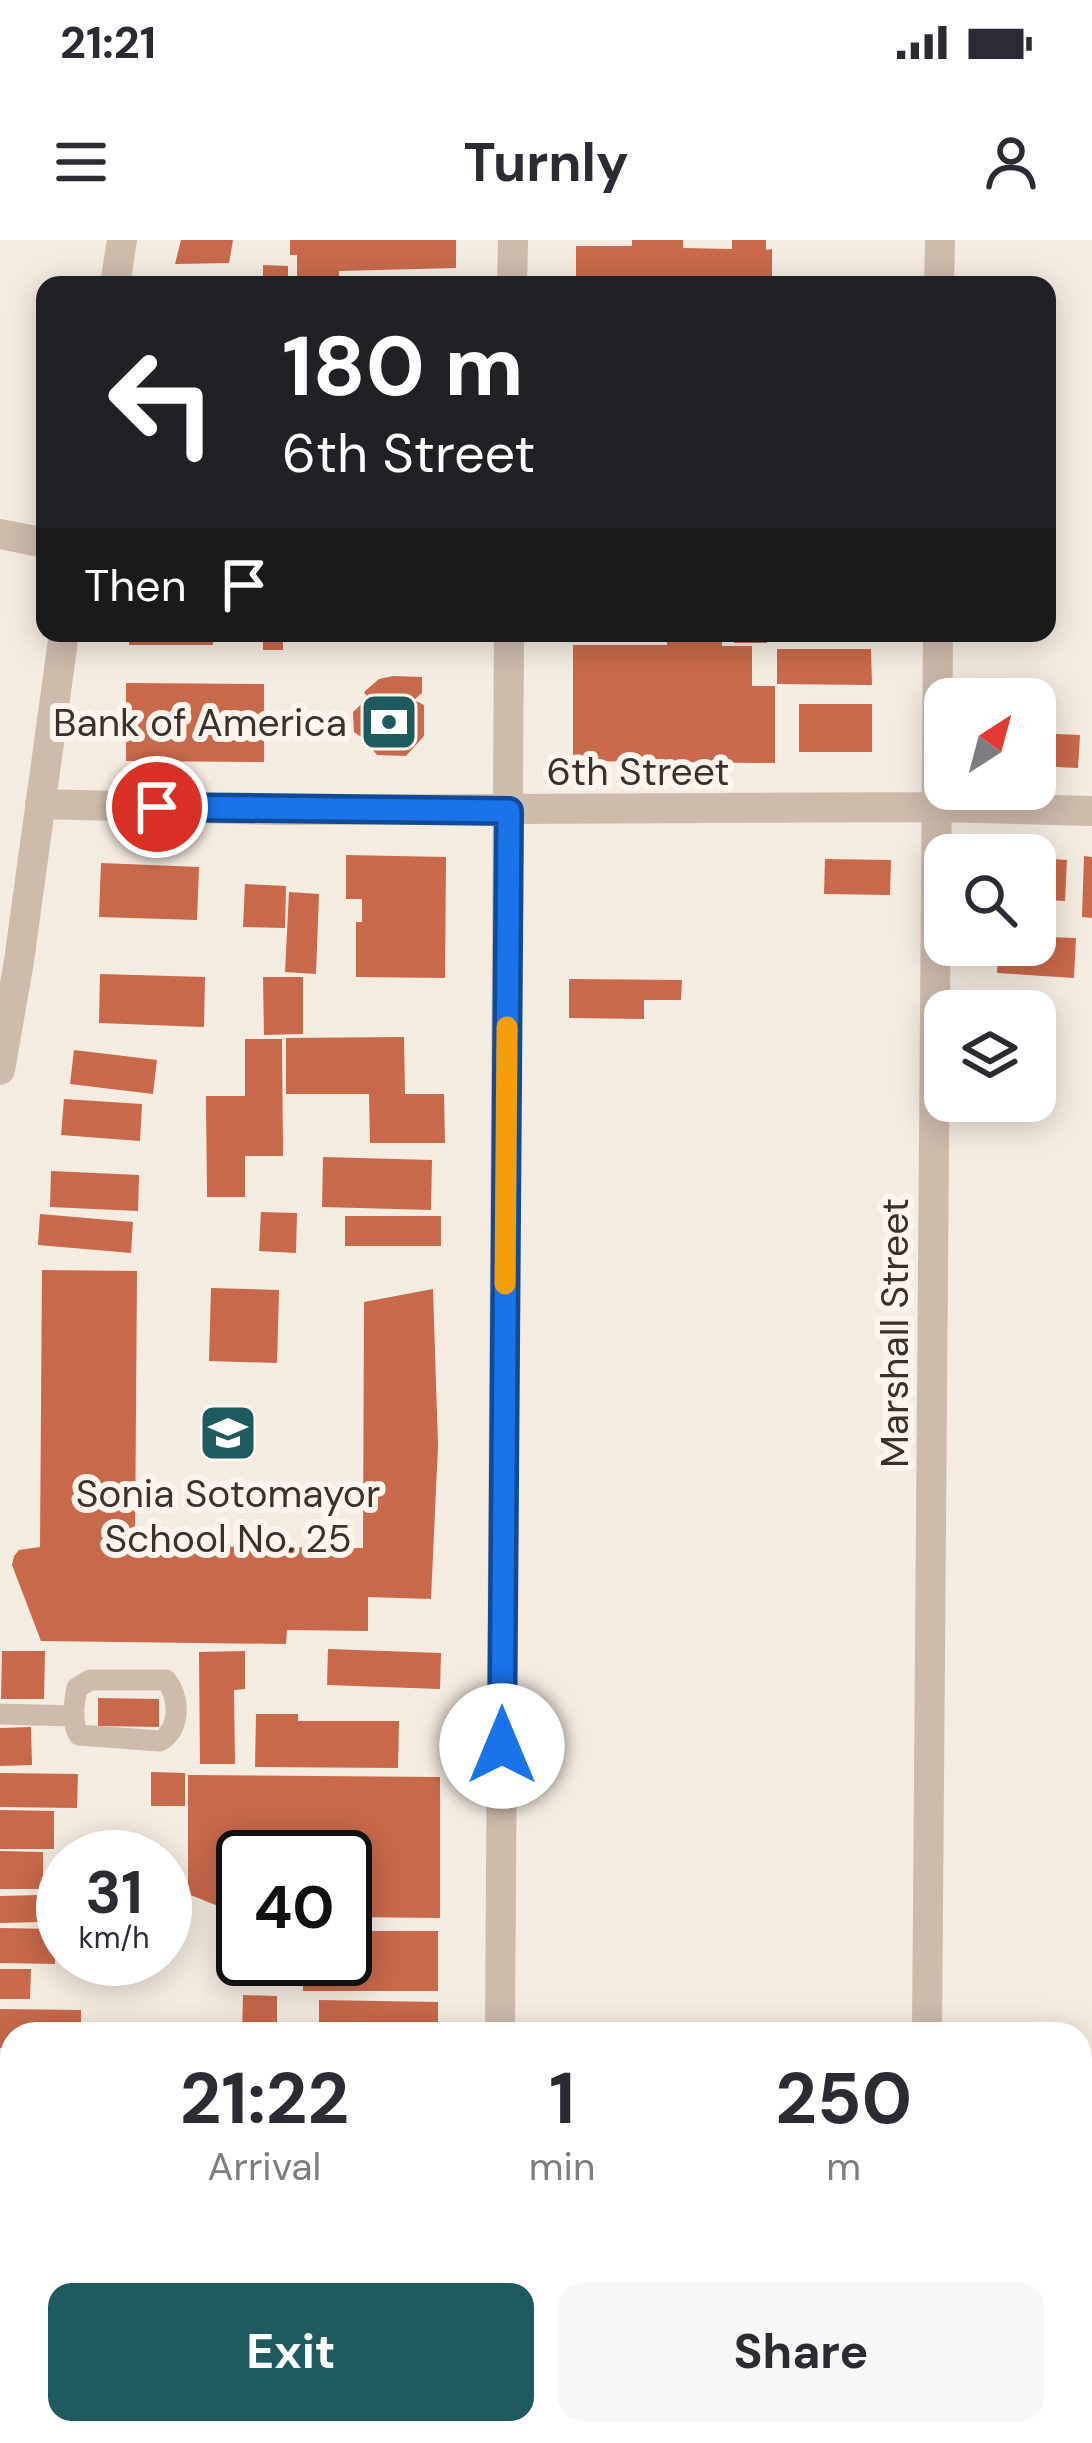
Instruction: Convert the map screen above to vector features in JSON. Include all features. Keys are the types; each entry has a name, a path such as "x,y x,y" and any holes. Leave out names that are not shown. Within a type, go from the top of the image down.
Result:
{"street":[{"path":"116,276 122,240"},
{"path":"512,276 513,240"},
{"path":"940,240 940,276"},
{"path":"0,533 36,540"},
{"path":"0,1070 9,960 40,804 63,642"},
{"path":"500,2022 509,642"},
{"name":"Marshall Street","path":"938,642 938,678"},
{"name":"6th Street","path":"40,804 275,810 924,808"},
{"name":"Marshall Street","path":"927,2022 938,810"},
{"name":"6th Street","path":"1041,810 1092,811"}],"lane":[{"path":"90,1680 166,1680 174,1691 176,1725 160,1741 86,1738 75,1731 74,1716 77,1688 90,1680"},
{"path":"0,1714 74,1716"}],"building":[{"path":"181,240 233,240 229,263 175,264"},
{"path":"290,240 456,240 456,268 297,276 297,255 290,255"},
{"path":"632,240 683,240 683,248 732,249 732,240 766,240 766,250 772,249 772,276 576,276 576,246 632,246"},
{"path":"263,265 288,266 288,276 263,276"},
{"path":"129,642 213,642 213,645"},
{"path":"263,642 283,642 283,650 263,650"},
{"path":"722,642 722,646 752,646 752,686 775,686 775,763 573,761 573,645"},
{"path":"777,649 871,649 872,685 777,684"},
{"name":"Bank of America","path":"422,677 422,693 414,700 424,705 424,736 406,756 377,755 354,732 353,712 368,698 364,692 379,679"},
{"path":"126,683 264,684 264,762 126,761"},
{"path":"799,704 872,704 872,752 799,752"},
{"path":"1056,734 1080,735 1078,768 1056,767"},
{"path":"346,855 446,857 445,978 356,977 356,922 362,922 362,899 346,899"},
{"path":"1084,856 1092,857 1092,918 1082,917"},
{"path":"825,859 891,860 890,895 824,894"},
{"path":"1056,859 1067,860 1065,901 1056,900"},
{"path":"101,863 199,867 197,920 99,917"},
{"path":"245,884 286,886 285,928 243,927"},
{"path":"289,892 319,894 316,974 285,972"},
{"path":"1056,937 1076,938 1074,978 997,973 997,966 1056,966"},
{"path":"100,974 205,977 204,1027 99,1023"},
{"path":"263,977 303,977 303,1034 264,1035"},
{"path":"569,979 682,980 681,1000 644,1000 644,1019 569,1018"},
{"path":"404,1037 405,1094 444,1094 445,1143 370,1143 369,1094 286,1094 286,1038"},
{"path":"245,1039 282,1039 283,1156 245,1156 245,1197 207,1197 206,1096 245,1096"},
{"path":"74,1050 157,1060 153,1094 70,1084"},
{"path":"64,1099 142,1104 140,1141 61,1135"},
{"path":"323,1157 432,1160 431,1210 322,1207"},
{"path":"51,1171 139,1175 138,1211 50,1207"},
{"path":"261,1212 297,1213 296,1253 259,1251"},
{"path":"40,1214 133,1222 131,1253 38,1245"},
{"path":"345,1216 441,1216 441,1246 345,1246"},
{"path":"42,1270 137,1271 135,1546 363,1548 364,1302 433,1289 438,1446 431,1599 368,1597 368,1631 287,1630 286,1644 41,1641 12,1565 19,1550 40,1547"},
{"path":"211,1288 279,1290 277,1363 209,1361"},
{"path":"328,1649 441,1653 440,1689 327,1685"},
{"path":"2,1651 45,1651 44,1699 1,1699"},
{"path":"245,1651 245,1689 234,1690 235,1764 200,1764 199,1652"},
{"path":"98,1698 159,1699 159,1727 98,1726"},
{"path":"256,1714 298,1714 298,1721 399,1721 398,1768 255,1767"},
{"path":"31,1727 32,1765 0,1766 0,1728"},
{"path":"151,1772 185,1773 185,1806 151,1806"},
{"path":"0,1773 78,1774 77,1808 0,1807"},
{"path":"188,1775 440,1777 440,1918 372,1917 372,1830 216,1830 216,1905 192,1896 192,1830 188,1830"},
{"path":"0,1810 54,1811 54,1830 36,1830 36,1849 0,1849"},
{"path":"0,1851 36,1852 36,1889 0,1889"},
{"path":"36,1895 36,1922 0,1923 0,1896"},
{"path":"0,1928 36,1929 36,1964 0,1963"},
{"path":"372,1931 438,1931 438,1991 303,1991 303,1986 372,1986"},
{"path":"0,1969 31,1969 30,1999 0,1999"},
{"path":"243,1995 277,1996 277,2022 242,2022"},
{"path":"319,2000 438,2002 438,2022 319,2022"},
{"path":"0,2009 81,2010 81,2022 0,2022"}],"slow traffic":[{"path":"505,1284 507,1027"}],"place":[{"name":"Bank of America","path":"389,722"},
{"name":"Sonia Sotomayor School No. 25","path":"228,1433"}],"route":[{"path":"157,807 509,811 502,1746"}]}
